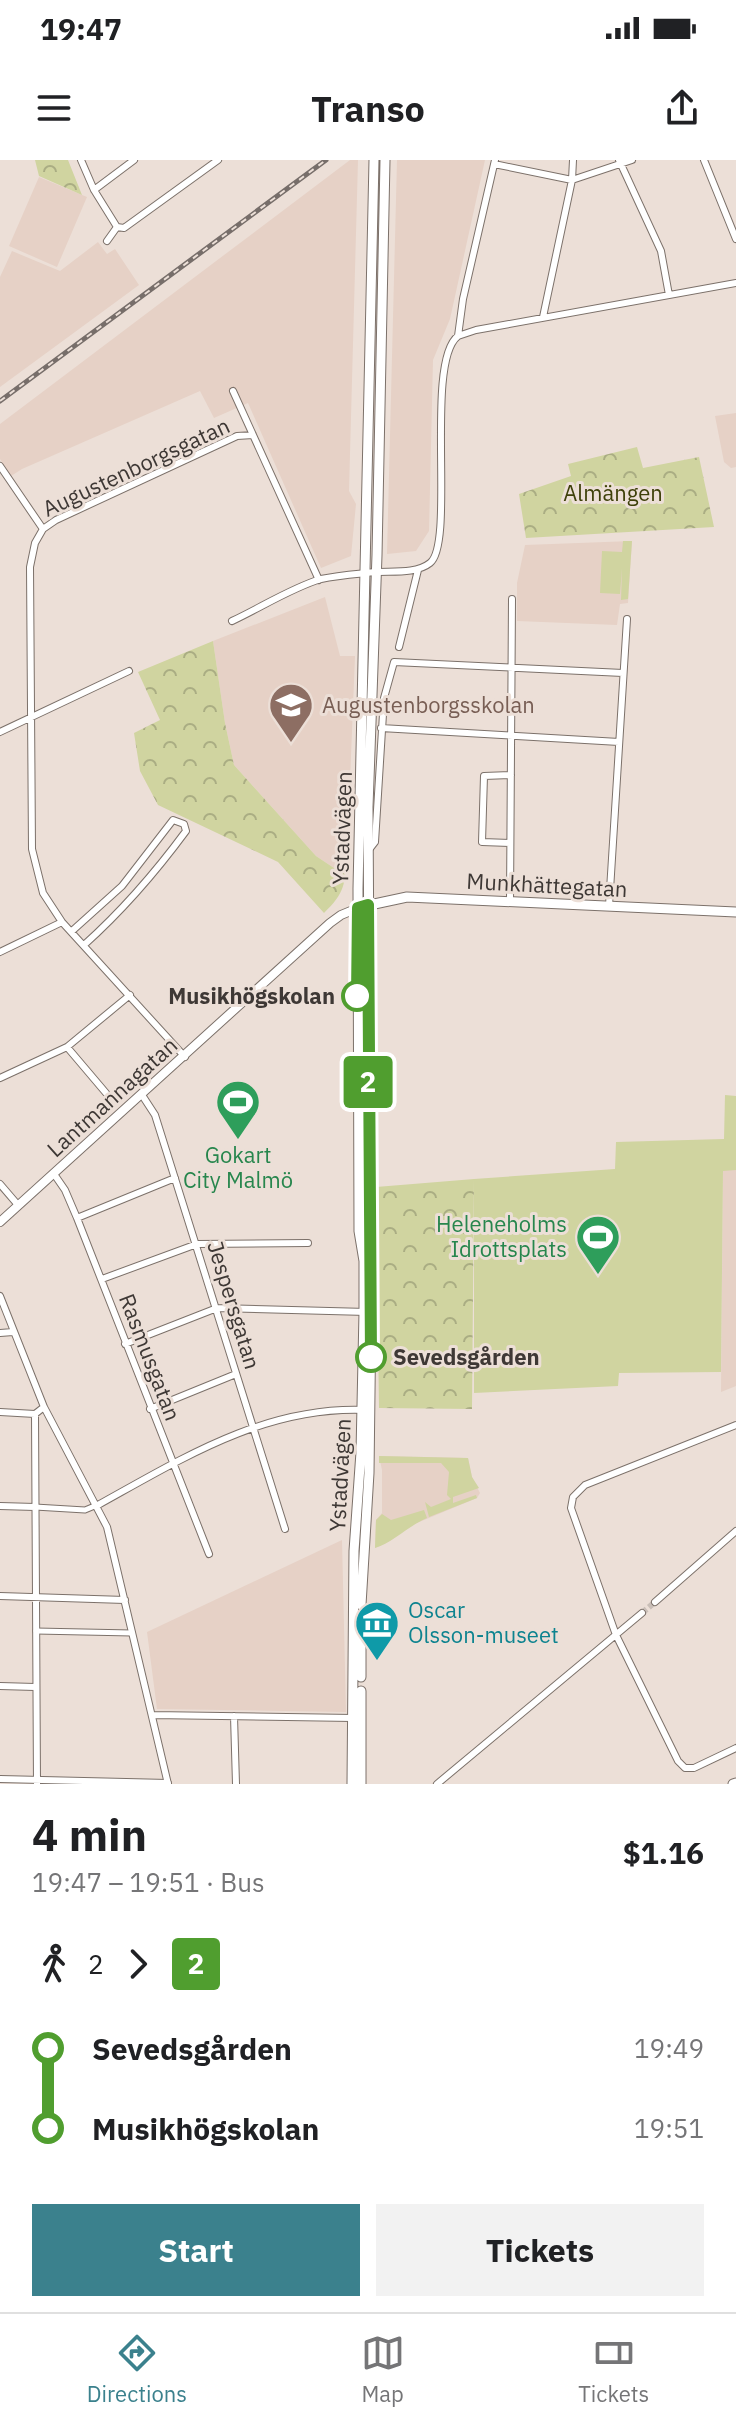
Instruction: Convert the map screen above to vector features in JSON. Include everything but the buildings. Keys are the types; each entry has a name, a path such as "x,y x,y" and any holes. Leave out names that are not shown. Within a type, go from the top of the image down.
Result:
{"main road":[{"name":"Ystadvägen","path":"363,906 368,851 374,160"},
{"name":"Ystadvägen","path":"352,1784 368,1498 363,906 385,160"},
{"name":"Munkhättegatan","path":"363,906 407,897 736,912"},
{"name":"Ystadvägen","path":"357,1718 361,1784"}],"street":[{"path":"81,160 94,190 117,227"},
{"path":"94,190 134,160"},
{"path":"117,227 124,228 218,160"},
{"path":"543,317 572,180 573,160"},
{"path":"458,336 463,299 494,162 572,180 632,160"},
{"path":"704,160 736,239"},
{"path":"620,162 661,251 669,295"},
{"path":"107,241 117,227"},
{"path":"232,621 319,580 418,570 436,556 444,371 449,345 458,336 543,317 736,283"},
{"name":"Augustenborgsgatan","path":"233,391 319,580"},
{"name":"Augustenborgsgatan","path":"185,1057 62,922 43,893 32,849 30,567 35,543 43,529 237,436 253,435"},
{"path":"0,466 43,529"},
{"path":"399,647 418,570"},
{"path":"510,901 512,599"},
{"path":"609,906 627,619"},
{"name":"Ystadvägen","path":"368,851 375,842 384,698 394,662 512,667"},
{"path":"512,667 623,673"},
{"path":"0,732 129,671"},
{"path":"381,728 619,742"},
{"path":"510,843 482,842 484,776 511,775"},
{"path":"72,931 122,886 173,820 184,824 186,831 153,876 84,945"},
{"name":"Lantmannagatan","path":"0,1222 330,923 363,906"},
{"path":"0,952 62,922"},
{"path":"0,1078 67,1047 130,995"},
{"path":"67,1047 106,1093"},
{"name":"Jespersgatan","path":"142,1095 155,1115 236,1374 255,1425 285,1529"},
{"name":"Rasmusgatan","path":"54,1174 65,1190 102,1279 150,1409 209,1554"},
{"path":"77,1218 175,1178"},
{"path":"0,1184 18,1205"},
{"path":"102,1279 197,1244 308,1243"},
{"path":"0,1296 44,1407 107,1527 168,1783 0,1779"},
{"path":"125,1344 217,1308 367,1312"},
{"path":"0,1333 13,1332"},
{"path":"150,1409 236,1374"},
{"path":"0,1412 35,1414 44,1407"},
{"path":"0,1506 85,1510 208,1445 255,1425 315,1412 366,1410"},
{"path":"35,1414 38,1782"},
{"path":"736,1425 585,1485 573,1497 571,1508 616,1635 681,1765 694,1768 736,1748"},
{"path":"655,1602 736,1531"},
{"path":"0,1596 125,1600"},
{"path":"437,1784 642,1613"},
{"path":"36,1631 132,1633"},
{"path":"0,1686 35,1687"},
{"path":"152,1715 357,1718"},
{"path":"234,1716 236,1784"}],"shaded area":[{"path":"350,160 358,160 349,491 356,504 351,556 321,568 248,403 214,418 200,391 11,476 0,459 0,424"},
{"path":"397,160 485,160 450,319 433,360 429,531 416,551 387,554"},
{"path":"39,177 87,197 57,267 9,246"},
{"path":"98,242 107,254 115,249 139,285 0,387 0,277 12,251 60,271"},
{"path":"736,413 736,467 731,468 724,462 715,416"},
{"path":"632,541 628,603 620,604 617,625 517,621 517,583 525,545"},
{"name":"Augustenborgsskolan","path":"325,597 340,656 355,656 347,856 334,868 316,856 234,765 213,641"},
{"path":"723,1170 736,1170 736,1386 721,1392"},
{"path":"379,1456 468,1458 480,1493 477,1498 412,1525 375,1548 376,1520 382,1513"},
{"path":"342,1540 346,1712 157,1709 147,1632"}],"green space":[{"path":"35,160 68,160 82,195 39,176"},
{"name":"Almängen","path":"637,447 643,468 699,457 714,527 526,538 519,494 571,476 568,464"},
{"path":"623,541 632,541 628,599 621,600 622,568 620,594 600,593 602,551 622,552"},
{"path":"213,641 234,765 316,856 334,868 347,856 343,888 324,913 278,862 158,805 140,771 134,733 160,720 138,672"},
{"name":"Heleneholms Idrottsplats","path":"725,1095 736,1096 736,1170 723,1171 721,1372 619,1373 618,1386 474,1393 474,1179 615,1169 616,1142 724,1139"},
{"path":"474,1179 472,1409 379,1408 376,1187"},
{"path":"379,1456 468,1458 472,1477 479,1488 453,1497 453,1503 476,1495 477,1498 429,1517 425,1502 431,1507 451,1499 447,1495 449,1472 441,1463 379,1463"},
{"path":"424,1510 427,1518 375,1548 376,1520 382,1514 391,1520"}],"tunnel":[{"path":"642,1613 655,1602"}],"railway":[{"path":"0,401 326,160"}],"bus line":[{"name":"2","path":"357,996 358,908 368,905 371,1357"}],"place":[{"name":"Augustenborgsskolan","path":"291,744"},
{"name":"Musikhögskolan","path":"357,996"},
{"name":"Gokart City Malmö","path":"238,1141"},
{"name":"Heleneholms Idrottsplats","path":"598,1276"},
{"name":"Sevedsgården","path":"371,1357"},
{"name":"Oscar Olsson-museet","path":"377,1662"}]}
